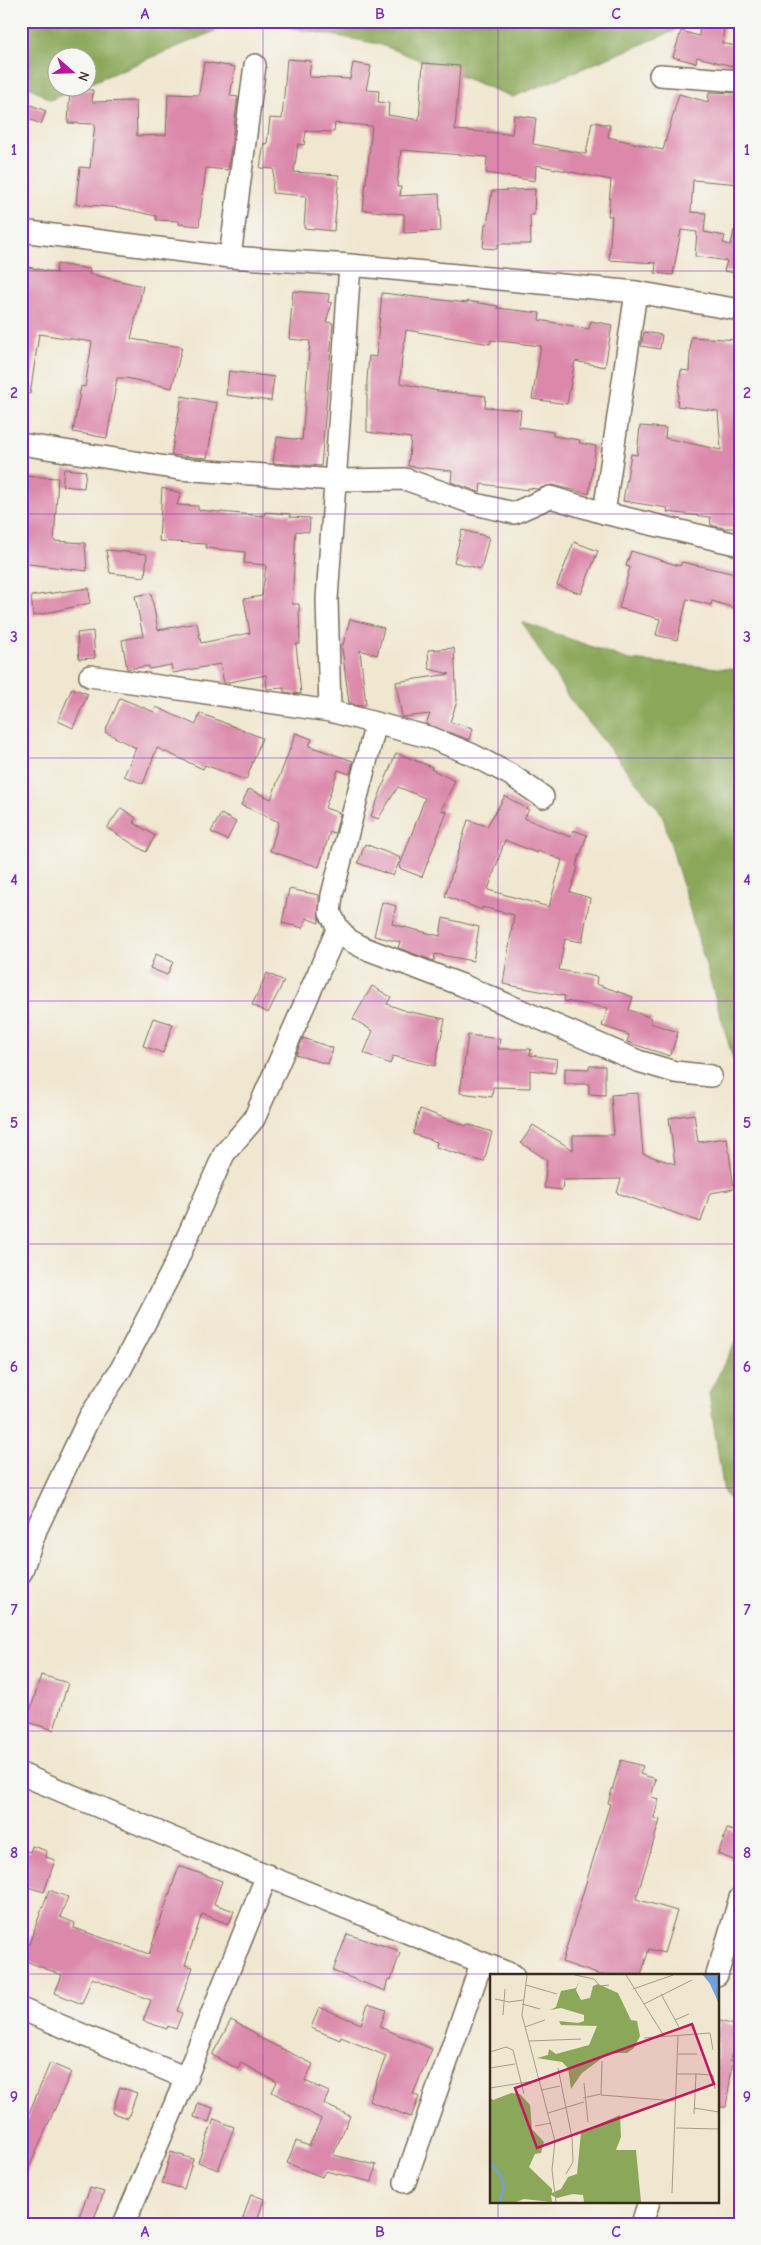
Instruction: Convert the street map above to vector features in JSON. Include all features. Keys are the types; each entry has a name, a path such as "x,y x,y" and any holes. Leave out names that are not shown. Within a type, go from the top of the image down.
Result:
{"street":[{"path":"230,257 255,65"},
{"path":"660,75 740,81"},
{"path":"21,231 230,257 350,265 636,292 740,310"},
{"path":"330,711 327,599 350,265"},
{"path":"604,513 636,292"},
{"path":"21,444 179,470 336,480 405,479 475,504 514,513 550,496 604,513 740,545"},
{"path":"90,676 330,711 376,723 432,738 473,755 511,775 543,797"},
{"path":"376,723 332,896 330,913 338,928 349,940 364,948 462,985 638,1061 675,1072 711,1076"},
{"path":"21,1573 36,1530 90,1416 121,1369 175,1265 224,1154 254,1119 338,928"},
{"path":"21,1774 481,1964 510,1974"},
{"path":"124,2224 186,2078 266,1875"},
{"path":"717,1974 740,1898"},
{"path":"405,2182 481,1964"},
{"path":"21,2009 186,2078"},
{"path":"642,2224 649,2202"}],"green space":[{"path":"21,21 239,21 98,80 98,48 48,48 48,98 55,98 50,100 21,81"},
{"path":"256,21 679,21 674,31 513,97 379,44"},
{"path":"522,622 629,660 740,670 740,1083 662,814 569,698"},
{"path":"21,911 30,1063 21,1061"},
{"path":"740,1333 740,1508 724,1493 709,1393"}],"building":[{"path":"700,21 725,21 722,43 740,47 740,68 697,57 696,63 673,57 681,31 699,36"},
{"path":"287,59 311,61 309,77 350,79 353,63 371,66 366,90 379,91 378,102 389,103 388,115 419,120 423,63 460,66 455,130 512,134 514,115 536,118 533,144 586,154 592,122 610,125 608,137 663,150 679,94 708,102 709,92 740,93 740,184 693,180 691,212 706,213 704,232 725,236 723,243 731,245 734,230 740,230 740,274 724,271 727,261 695,256 697,232 681,230 673,275 655,273 656,263 609,260 612,216 608,216 611,180 536,165 535,181 486,173 487,157 401,150 397,187 401,187 400,196 439,194 441,231 404,233 404,214 363,210 372,126 335,123 334,132 306,131 304,145 298,144 294,172 339,175 334,231 304,228 306,196 272,193 274,169 260,168 264,143 267,144 270,118 282,119"},
{"path":"204,62 235,67 230,96 238,97 228,170 206,168 199,226 179,224 179,221 156,220 156,216 121,208 76,204 80,167 90,168 95,124 68,123 69,98 92,98 92,102 136,101 137,136 166,135 168,94 199,95"},
{"path":"21,101 46,111 41,124 21,116"},
{"path":"535,189 534,215 530,215 531,244 498,244 497,249 483,248 485,224 487,224 492,191"},
{"path":"57,264 90,269 89,274 143,286 131,339 182,347 172,388 126,378 117,378 107,438 73,432 81,386 85,387 92,342 39,334 30,394 21,393 21,302 28,267 56,273"},
{"path":"293,291 329,294 328,302 332,303 326,322 333,323 321,466 273,463 277,437 302,440 310,341 289,339"},
{"path":"382,293 467,303 467,301 498,306 497,308 540,313 539,320 589,329 591,321 612,325 605,367 575,361 567,404 532,399 541,346 491,340 490,344 406,330 402,356 400,383 438,391 486,396 485,407 521,410 519,427 553,432 553,436 580,440 579,443 596,446 589,494 553,485 537,489 528,488 528,490 481,484 479,492 451,482 452,471 408,466 411,438 367,432 369,356 376,357"},
{"path":"644,332 662,335 660,349 641,346"},
{"path":"691,337 740,340 740,492 736,491 736,528 711,525 710,517 667,512 668,508 623,501 631,454 637,455 640,426 666,428 665,438 721,450 718,411 677,406 681,370 689,371"},
{"path":"229,371 274,377 271,401 226,395"},
{"path":"182,396 217,403 207,458 171,455"},
{"path":"64,469 86,471 84,488 62,486"},
{"path":"21,476 58,478 54,541 85,543 87,571 21,563"},
{"path":"162,488 181,493 177,505 198,506 198,510 264,516 265,512 290,514 290,517 310,518 309,532 296,531 292,604 299,604 300,644 296,644 301,694 284,692 284,688 267,689 266,675 224,683 220,664 173,673 171,665 149,669 149,666 127,669 122,640 143,636 135,596 151,593 158,630 197,623 201,643 250,633 244,599 262,596 266,565 244,563 245,552 206,548 206,544 159,541"},
{"path":"462,530 489,537 481,569 454,562"},
{"path":"574,542 598,551 581,594 557,585"},
{"path":"106,550 147,554 145,577 110,573"},
{"path":"631,551 680,566 682,562 740,575 740,610 712,601 711,605 687,599 677,640 656,635 660,619 619,608 630,567 626,566"},
{"path":"89,588 90,603 33,616 31,596"},
{"path":"350,619 384,628 377,655 360,650 366,705 358,706 349,703 342,648"},
{"path":"93,631 95,658 79,659 77,633"},
{"path":"454,648 457,701 450,722 473,728 470,740 426,724 430,714 402,717 396,682 450,674 429,669 428,650"},
{"path":"72,688 88,694 73,728 58,721"},
{"path":"120,698 154,712 156,707 196,725 200,713 262,738 246,780 205,765 203,769 157,748 143,784 124,776 136,748 105,732"},
{"path":"296,733 312,739 309,746 353,761 350,774 338,770 325,808 340,813 335,833 330,832 319,867 270,851 279,822 241,805 249,789 271,799"},
{"path":"396,753 432,767 431,769 455,781 441,810 447,812 422,877 399,868 425,798 398,787 378,819 371,816"},
{"path":"505,796 529,810 524,818 570,837 573,830 587,835 576,866 578,867 570,892 590,898 582,942 565,939 559,970 597,977 596,984 633,997 629,1010 652,1018 650,1023 678,1032 670,1056 627,1042 629,1035 602,1026 608,1008 564,1001 565,996 503,984 514,915 482,907 482,910 445,896 468,820 487,826","holes":["505,840 537,853 538,851 562,860 549,907 488,890"]},
{"path":"121,808 136,818 133,822 155,836 146,852 107,828"},
{"path":"221,814 236,822 227,840 211,832"},
{"path":"365,844 401,858 393,876 358,863"},
{"path":"289,889 319,895 319,923 306,918 303,928 282,923"},
{"path":"382,902 396,906 392,924 440,936 443,918 479,927 473,961 435,954 434,961 398,948 400,942 374,936"},
{"path":"156,954 173,962 167,975 150,968"},
{"path":"267,973 284,981 268,1013 252,1005"},
{"path":"372,986 391,997 387,1004 406,1011 445,1019 435,1066 393,1056 390,1064 364,1053 373,1031 353,1019"},
{"path":"153,1018 173,1024 163,1053 143,1046"},
{"path":"468,1035 500,1039 498,1049 531,1049 530,1055 557,1059 555,1073 530,1070 530,1088 493,1087 492,1097 460,1093"},
{"path":"303,1038 333,1048 328,1064 296,1055"},
{"path":"589,1066 605,1066 605,1095 589,1094 589,1084 565,1084 565,1068 589,1069"},
{"path":"638,1093 643,1154 675,1164 669,1118 694,1114 698,1142 727,1138 734,1189 710,1193 701,1222 617,1193 621,1179 563,1180 562,1190 544,1188 547,1160 521,1143 533,1125 573,1150 573,1135 614,1135 611,1095"},
{"path":"420,1109 466,1126 467,1124 492,1132 484,1162 436,1147 437,1142 413,1134"},
{"path":"41,1675 68,1683 54,1730 27,1722"},
{"path":"621,1760 643,1766 640,1774 656,1779 651,1797 659,1799 654,1818 660,1820 636,1899 677,1911 664,1953 649,1949 641,1974 597,1974 562,1962 610,1804 608,1803"},
{"path":"727,1829 740,1833 740,1849 736,1861 718,1854"},
{"path":"32,1846 47,1851 46,1857 55,1860 44,1892 21,1885 21,1849 30,1852"},
{"path":"179,1866 222,1881 214,1904 234,1911 229,1924 202,1914 185,1965 193,1967 177,2011 182,2013 176,2029 168,2026 167,2029 143,2021 151,2000 92,1978 82,2004 55,1993 62,1975 23,1960 49,1890 68,1897 60,1917 75,1923 74,1928 149,1954"},
{"path":"347,1934 397,1950 400,1953 391,1980 388,1979 385,1991 333,1971"},
{"path":"368,2004 386,2010 380,2027 432,2049 413,2094 419,2097 411,2117 369,2101 386,2056 341,2037 340,2040 311,2028 319,2007 361,2024"},
{"path":"231,2020 257,2034 256,2036 313,2064 305,2081 329,2092 324,2104 350,2116 333,2155 376,2165 372,2182 325,2171 322,2177 287,2163 296,2141 309,2146 321,2119 272,2092 277,2082 241,2063 238,2069 212,2055"},
{"path":"720,2021 738,2026 730,2060 733,2060 726,2107 718,2107 718,2028"},
{"path":"50,2063 71,2072 21,2186 21,2132"},
{"path":"120,2087 137,2093 128,2118 112,2113"},
{"path":"198,2103 213,2108 209,2122 194,2117"},
{"path":"214,2119 234,2127 218,2170 198,2162"},
{"path":"171,2152 193,2159 184,2189 162,2183"},
{"path":"90,2188 104,2192 92,2224 76,2224"},
{"path":"251,2194 264,2199 256,2224 241,2224"}]}
